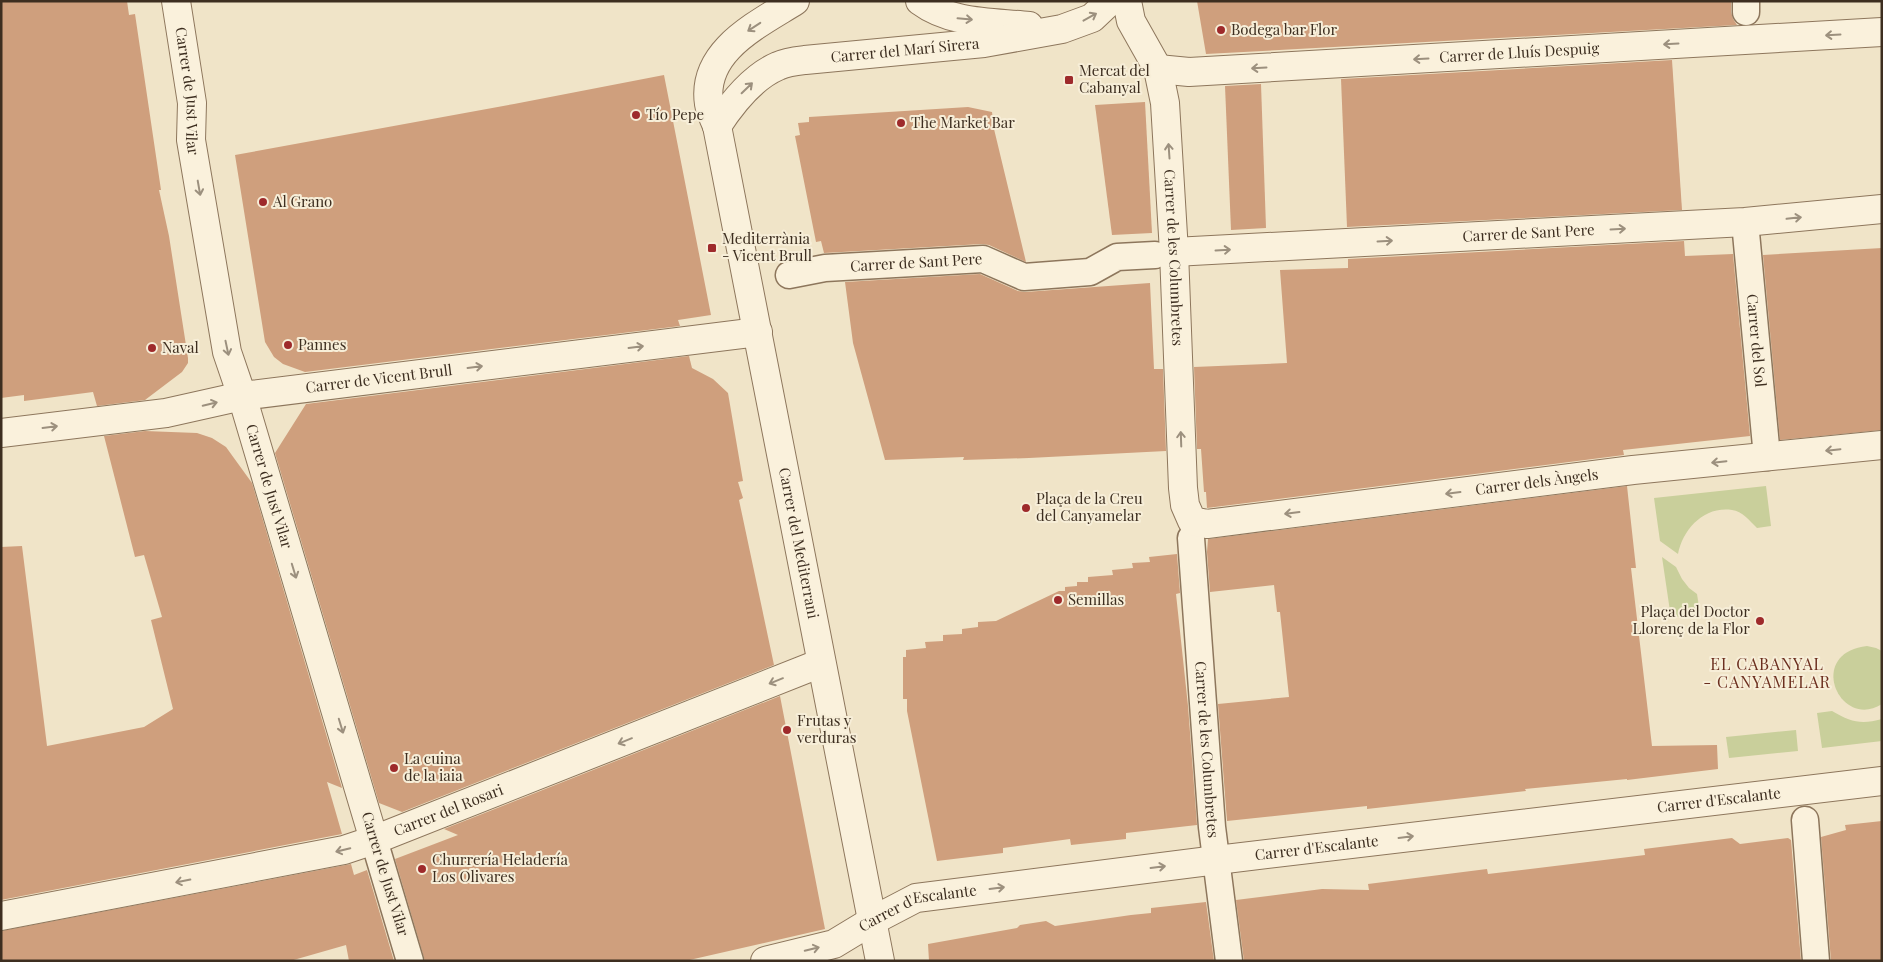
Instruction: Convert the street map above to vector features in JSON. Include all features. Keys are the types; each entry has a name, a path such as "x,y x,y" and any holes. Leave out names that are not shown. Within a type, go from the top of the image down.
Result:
{"street":[{"name":"Carrer de Just Vilar","path":"176,1 192,102 191,140 227,352 242,396 410,961"},
{"name":"Carrer del Mediterrani","path":"795,1 748,31 722,54 708,80 709,106 717,126 880,961"},
{"path":"920,1 930,8 955,18 1062,29"},
{"name":"Carrer del Marí Sirera","path":"717,126 732,104 751,84 778,66 805,60 984,43 1062,29 1092,18 1110,1"},
{"name":"Carrer de les Columbretes","path":"1127,1 1131,21 1158,69 1165,103 1165,253 1183,488 1185,505 1192,529 1212,827 1229,961"},
{"name":"Carrer de Lluís Despuig","path":"1158,69 1189,72 1882,32"},
{"name":"Carrer de Sant Pere","path":"789,276 825,268 983,259 1024,276 1090,272 1117,257 1165,253 1745,222 1882,209"},
{"name":"Carrer del Sol","path":"1745,222 1767,457"},
{"name":"Carrer de Vicent Brull","path":"1,432 166,413 242,396 758,332"},
{"name":"Carrer dels Àngels","path":"1192,529 1207,524 1633,470 1882,445"},
{"name":"Carrer del Rosari","path":"1,916 335,852 374,840 821,663"},
{"name":"Carrer d'Escalante","path":"765,961 834,944 916,898 1217,860 1882,781"},
{"path":"1805,820 1816,961"}],"green space":[{"path":"1766,486 1771,526 1757,528 1739,512 1722,510 1712,512 1696,521 1685,536 1678,554 1660,541 1654,498"},
{"path":"1662,557 1676,567 1689,588 1697,594 1700,613 1671,618"},
{"path":"1867,646 1882,651 1882,704 1867,710 1853,707 1842,699 1836,688 1833,675 1837,662 1848,652"},
{"path":"1832,711 1845,718 1862,722 1882,719 1882,741 1822,748 1817,713"},
{"path":"1796,730 1798,751 1729,758 1726,737"}],"building":[{"path":"1,1 127,1 129,15 135,14 161,190 159,190 169,236 188,358 188,363 182,372 145,400 97,406 93,392 24,401 24,395 1,398"},
{"path":"1197,1 1731,1 1731,12 1737,25 1206,54"},
{"path":"1672,60 1682,210 1347,227 1341,79"},
{"path":"664,75 711,315 678,320 680,326 305,372 283,364 274,357 265,342 235,155"},
{"path":"1261,84 1266,228 1231,230 1225,86"},
{"path":"1145,102 1152,233 1112,235 1095,105"},
{"path":"968,107 992,112 994,129 1026,262 989,245 982,244 824,253 821,241 816,242 795,136 800,135 798,123 809,122 809,117"},
{"path":"1684,241 1685,256 1733,254 1750,436 1623,450 1624,455 1207,508 1201,449 1197,449 1194,367 1287,363 1280,270 1348,268 1348,259"},
{"path":"1882,248 1882,430 1780,440 1763,255"},
{"path":"980,274 1018,291 1025,292 1150,283 1154,369 1163,369 1166,451 1029,458 963,460 964,457 885,460 853,343 845,282"},
{"path":"689,356 692,368 713,379 728,393 743,481 738,482 743,498 739,500 774,665 402,812 379,803 275,453 306,404"},
{"path":"145,431 197,433 212,438 226,447 252,483 342,788 327,782 342,834 1,900 1,547 22,546 47,746 144,727 173,709 151,620 162,617 144,555 135,557 104,436"},
{"path":"1627,486 1636,568 1631,568 1652,746 1717,745 1718,769 1627,780 1525,789 1526,791 1367,809 1367,806 1227,821 1218,704 1289,697 1280,612 1277,612 1274,585 1210,592 1208,539"},
{"path":"1177,554 1180,593 1176,594 1188,706 1197,825 1126,833 1126,839 1071,845 1070,839 1003,848 1003,853 937,861 907,711 907,699 903,699 903,657 906,657 906,650 926,648 925,642 943,641 943,635 962,634 962,629 978,627 978,622 996,621 1059,591 1065,591 1065,587 1077,586 1077,582 1088,582 1088,577 1113,575 1112,570 1133,568 1132,563 1150,562 1149,557"},
{"path":"780,696 825,929 685,961 425,961 395,859 458,835 444,829"},
{"path":"1882,821 1882,961 1831,961 1821,837 1846,830 1845,825"},
{"path":"1732,838 1740,844 1788,838 1791,840 1801,961 1244,961 1236,900 1322,889 1369,890 1368,884 1487,869 1488,874 1645,855 1644,849"},
{"path":"351,864 354,875 367,870 394,961 349,961 346,945 290,961 1,961 1,931"},
{"path":"1206,902 1214,961 929,961 928,944 1046,921 1055,926 1151,913 1151,908"}],"place":[{"name":"Bodega bar Flor","path":"1221,30"},
{"name":"Mercat del Cabanyal","path":"1069,80"},
{"name":"Tío Pepe","path":"636,115"},
{"name":"The Market Bar","path":"901,123"},
{"name":"Al Grano","path":"263,202"},
{"name":"Mediterrània - Vicent Brull","path":"712,248"},
{"name":"Pannes","path":"288,345"},
{"name":"Naval","path":"152,348"},
{"name":"Plaça de la Creu del Canyamelar","path":"1026,508"},
{"name":"Semillas","path":"1058,600"},
{"name":"Plaça del Doctor Llorenç de la Flor","path":"1760,621"},
{"name":"Frutas y verduras","path":"787,730"},
{"name":"La cuina de la iaia","path":"394,768"},
{"name":"Churrería Heladería Los Olivares","path":"422,869"}],"district":[{"name":"EL CABANYAL - CANYAMELAR","path":"1767,673"}]}
